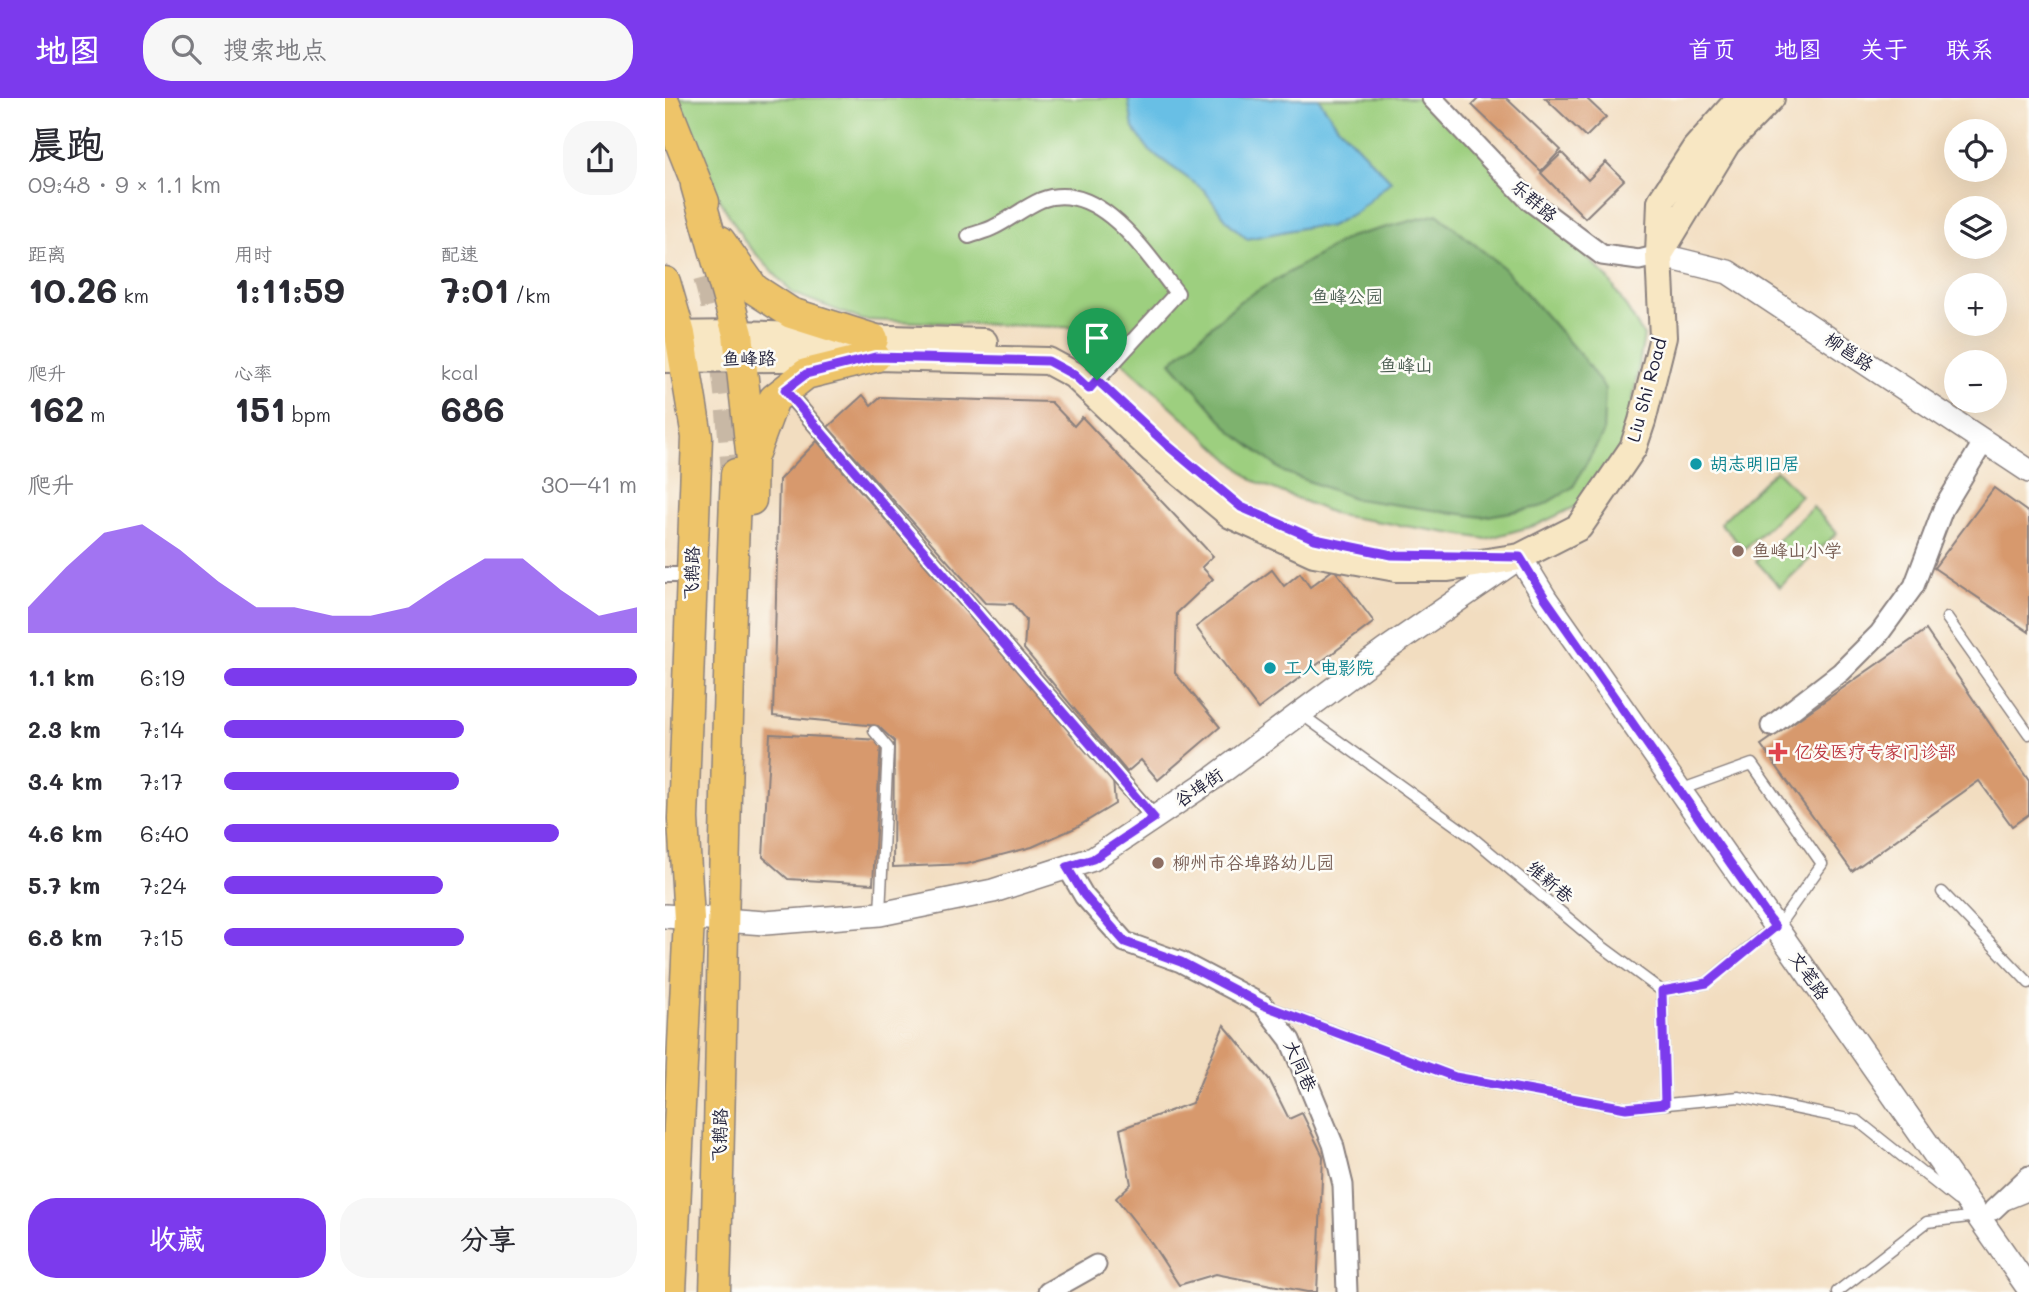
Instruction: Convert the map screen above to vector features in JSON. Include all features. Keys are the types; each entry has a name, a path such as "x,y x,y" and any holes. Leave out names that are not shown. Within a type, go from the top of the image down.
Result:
{"main road":[{"name":"Liu Shi Road","path":"1520,557 1579,527 1633,448 1663,337 1659,255 1661,201 1695,149 1740,98"},
{"path":"1659,255 1727,143 1771,98"},
{"path":"665,104 723,248 754,289 791,313 874,348"},
{"path":"665,150 692,218"},
{"path":"696,185 739,346 744,467"},
{"name":"飞鹅路","path":"665,282 674,347 697,437 677,918 669,1255 671,1292"},
{"name":"鱼峰路","path":"674,347 874,348 1016,343 1053,349 1074,358 1093,384 1241,507 1315,539 1392,555 1520,557"},
{"path":"744,467 774,399 806,374 874,348"},
{"name":"飞鹅路","path":"715,1292 724,996 723,920 743,724 744,467"}],"street":[{"name":"乐群路","path":"1432,98 1531,201 1602,255 1639,260 1659,255"},
{"path":"969,236 992,229 1041,200 1063,195 1104,209 1128,232 1177,293 1093,384"},
{"name":"柳邕路","path":"1659,255 1728,272 2029,471"},
{"path":"785,390 1154,818"},
{"path":"1771,726 1840,672 1879,634 1914,586 1943,509 1984,441"},
{"name":"谷埠街","path":"677,918 765,923 880,914 993,891 1093,859 1212,779 1384,651 1520,557"},
{"name":"文笔路","path":"1520,557 1545,598 1680,792 1779,923 1985,1213 2029,1289"},
{"name":"大同巷","path":"1067,867 1084,895 1125,942 1181,962 1263,1005 1290,1040 1333,1144 1343,1185 1347,1292"},
{"path":"1985,1213 2029,1175"},
{"path":"1048,1292 1096,1265"}],"lane":[{"path":"1947,618 2029,734"},
{"name":"维新巷","path":"1301,713 1473,838 1599,945 1662,991"},
{"path":"874,731 888,748 880,914"},
{"path":"1665,1104 1662,991 1707,983 1779,923 1822,864 1752,764 1680,792"},
{"path":"1942,892 2029,983"},
{"path":"1263,1005 1455,1077 1626,1108 1739,1097 1858,1121 1985,1213"},
{"path":"1837,1292 1927,1222 1985,1213 2029,1195"}],"green space":[{"name":"鱼峰公园","path":"677,98 1432,98 1608,278 1644,336 1626,441 1579,505 1537,525 1486,539 1337,515 1252,480 1085,328 862,320 792,293 746,243 710,184"},
{"name":"鱼峰山","path":"1437,214 1504,268 1583,358 1605,389 1603,434 1573,487 1540,507 1482,517 1356,499 1284,472 1232,432 1171,362 1240,301 1349,237"},
{"path":"1776,470 1801,496 1744,549 1720,523"},
{"path":"1813,507 1837,533 1780,587 1756,561"}],"water":[{"path":"1128,98 1318,98 1338,126 1391,181 1358,211 1329,227 1307,227 1247,239 1228,222 1204,190 1150,151 1133,128"}],"building":[{"path":"1479,98 1506,98 1561,150 1541,171 1472,105"},
{"path":"1545,98 1586,98 1606,117 1586,137"},
{"path":"1562,153 1588,180 1606,162 1624,180 1585,218 1541,173"},
{"path":"863,395 871,405 880,397 1051,402 1074,426 1082,417 1213,556 1202,567 1213,579 1177,613 1175,673 1220,727 1158,780 1141,760 1127,772 1024,649 1026,620 1013,604 985,603 828,427"},
{"path":"817,441 1113,780 1115,804 1075,828 1032,847 967,864 893,867 894,741 878,726 773,716 779,480"},
{"path":"1994,488 2029,513 2029,632 1934,568"},
{"name":"工人电影院","path":"1334,569 1374,622 1258,709 1196,627 1272,570 1284,586 1300,573 1310,587"},
{"path":"1926,630 2029,781 2029,814 2012,826 1979,781 1852,871 1761,745"},
{"path":"770,734 881,740 873,884 788,879 763,857"},
{"path":"1224,1025 1269,1079 1289,1119 1302,1113 1323,1156 1317,1292 1216,1274 1179,1285 1150,1241 1116,1198 1131,1184 1120,1129 1192,1103"}],"tunnel":[{"path":"708,277 730,399 736,474"}],"place":[{"name":"胡志明旧居","path":"1696,464"},
{"name":"鱼峰山小学","path":"1738,551"},
{"name":"工人电影院","path":"1270,668"},
{"name":"亿发医疗专家门诊部","path":"1778,752"},
{"name":"柳州市谷埠路幼儿园","path":"1158,863"}],"route":[{"path":"875,357 1048,361 1074,375 1089,389 1097,380 1166,444 1241,507 1315,539 1392,555 1520,557 1545,598 1775,927 1707,983 1662,991 1665,1104 1626,1108 1455,1077 1263,1005 1181,962 1125,942 1084,895 1067,867 1093,859 1154,818 785,390 806,374 875,357"}]}
